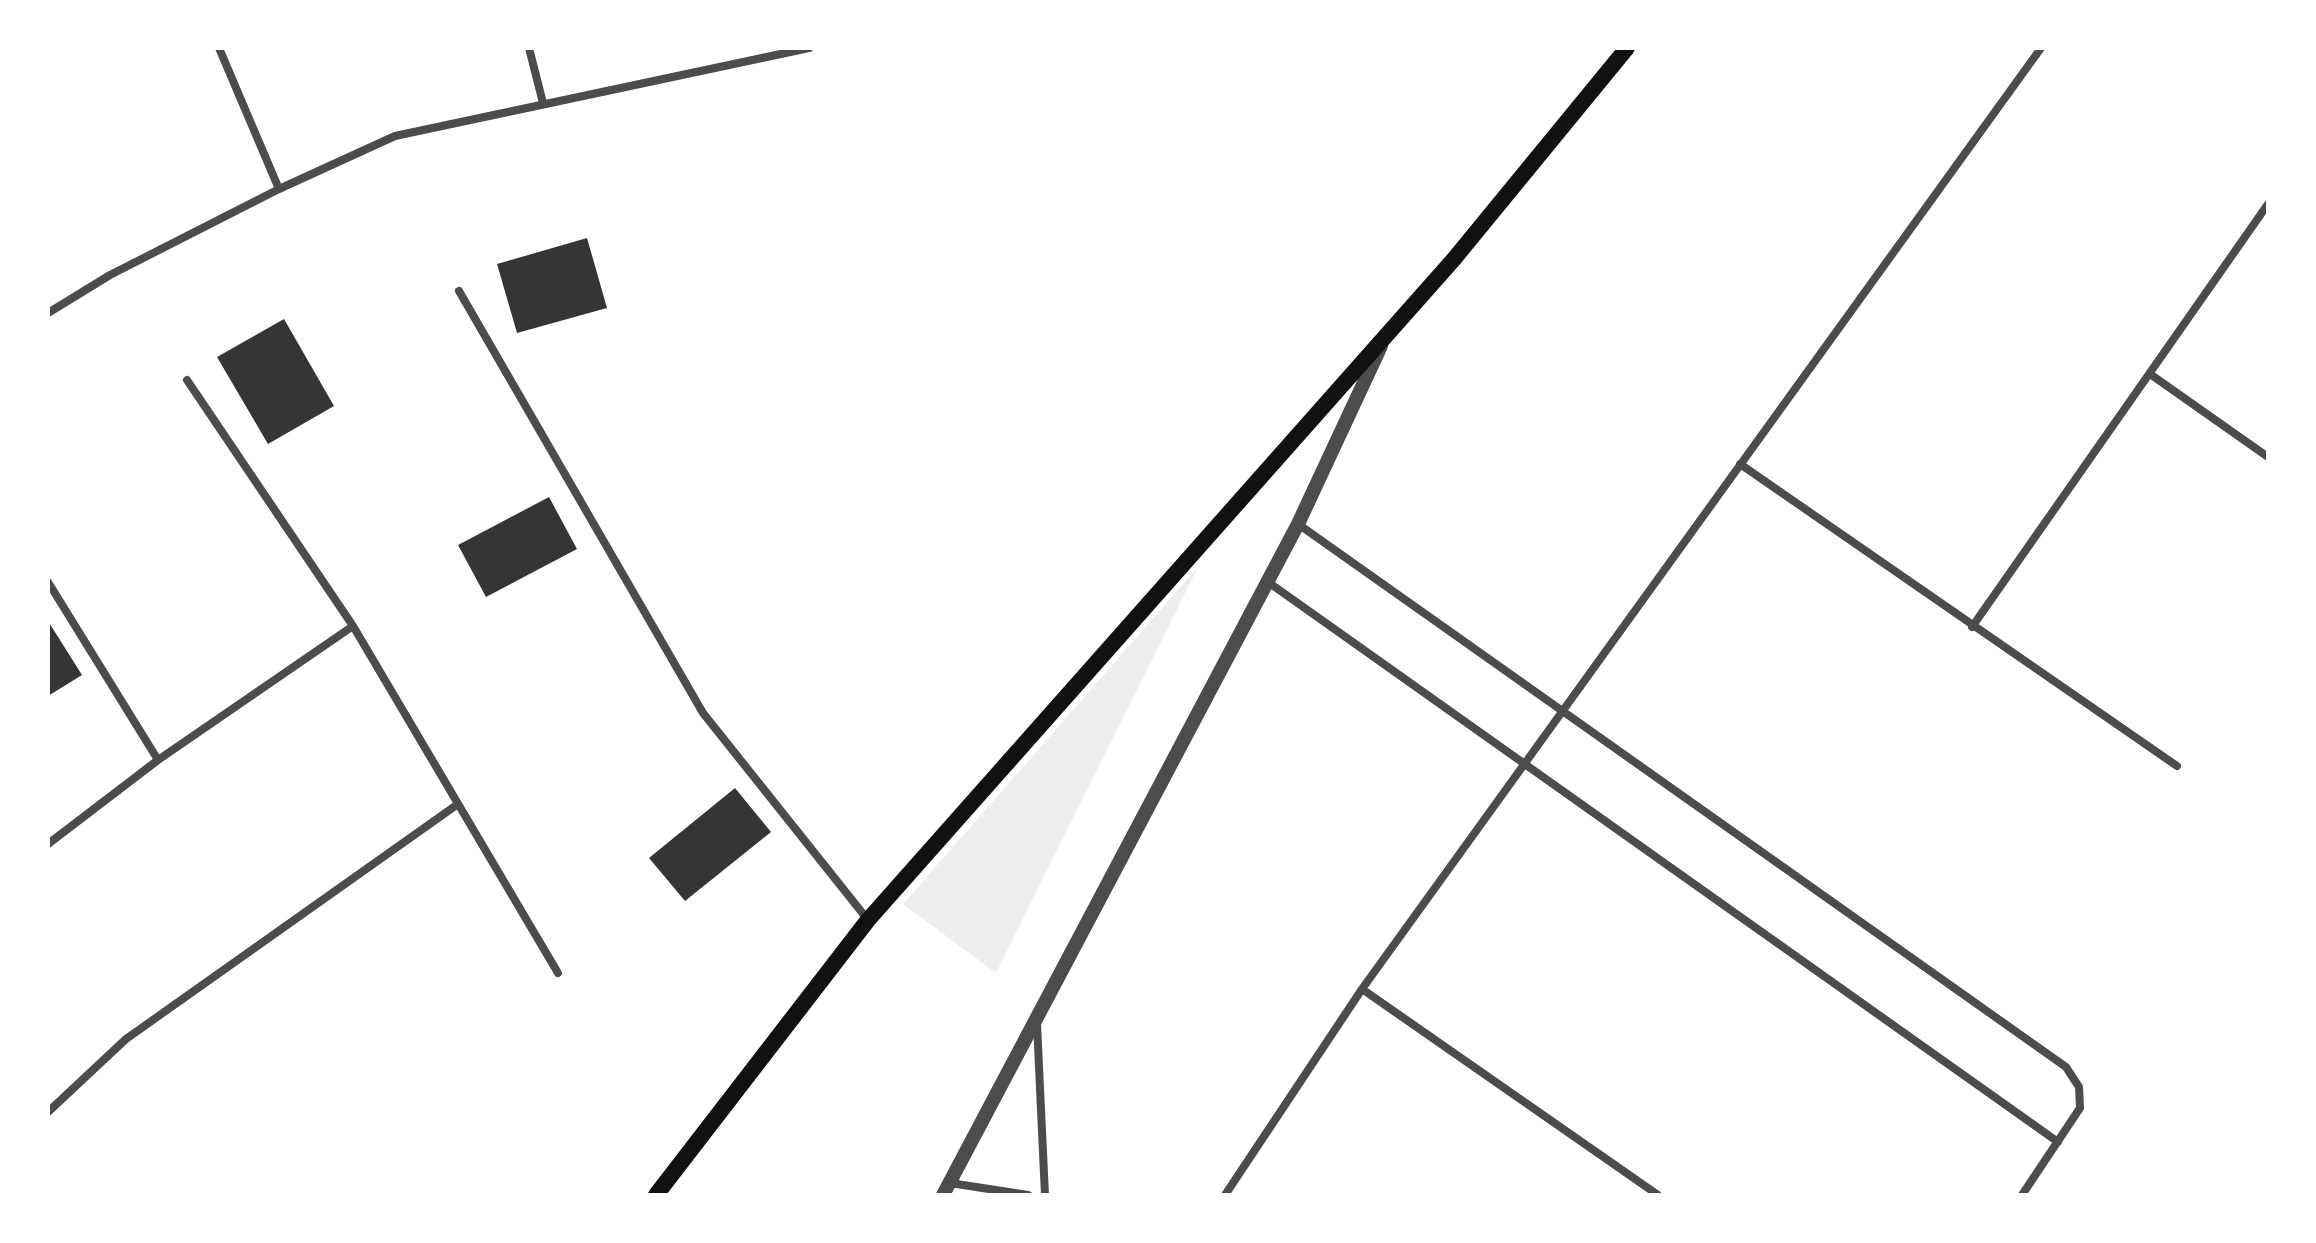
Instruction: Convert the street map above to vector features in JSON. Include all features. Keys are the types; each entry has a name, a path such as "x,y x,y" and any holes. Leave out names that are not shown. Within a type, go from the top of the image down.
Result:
{"main road":[{"path":"656,1195 868,920 1454,259 1627,48"}],"street":[{"path":"219,48 279,189"},
{"path":"529,48 543,103"},
{"path":"48,313 110,275 279,189 395,136 809,48"},
{"path":"1225,1195 1362,989 2041,48"},
{"path":"1972,627 2267,207"},
{"path":"459,291 703,713 868,920"},
{"path":"1028,1195 947,1189 1298,524 1384,339"},
{"path":"2150,374 2268,457"},
{"path":"187,380 353,626 558,973"},
{"path":"1740,464 2177,766"},
{"path":"1298,524 2066,1067 2079,1087 2080,1108 2022,1195"},
{"path":"48,582 158,760"},
{"path":"1268,582 2058,1142"},
{"path":"48,844 158,760 353,626"},
{"path":"48,1112 126,1039 458,804"},
{"path":"1362,989 1658,1195"},
{"path":"1037,1017 1045,1195"}],"shaded area":[{"path":"1198,567 996,973 903,904"}],"building":[{"path":"587,238 607,308 517,333 497,264"},
{"path":"284,319 334,406 268,444 217,357"},
{"path":"549,497 577,549 486,597 458,545"},
{"path":"48,621 82,675 48,696"},
{"path":"735,788 771,832 685,901 649,858"}]}
